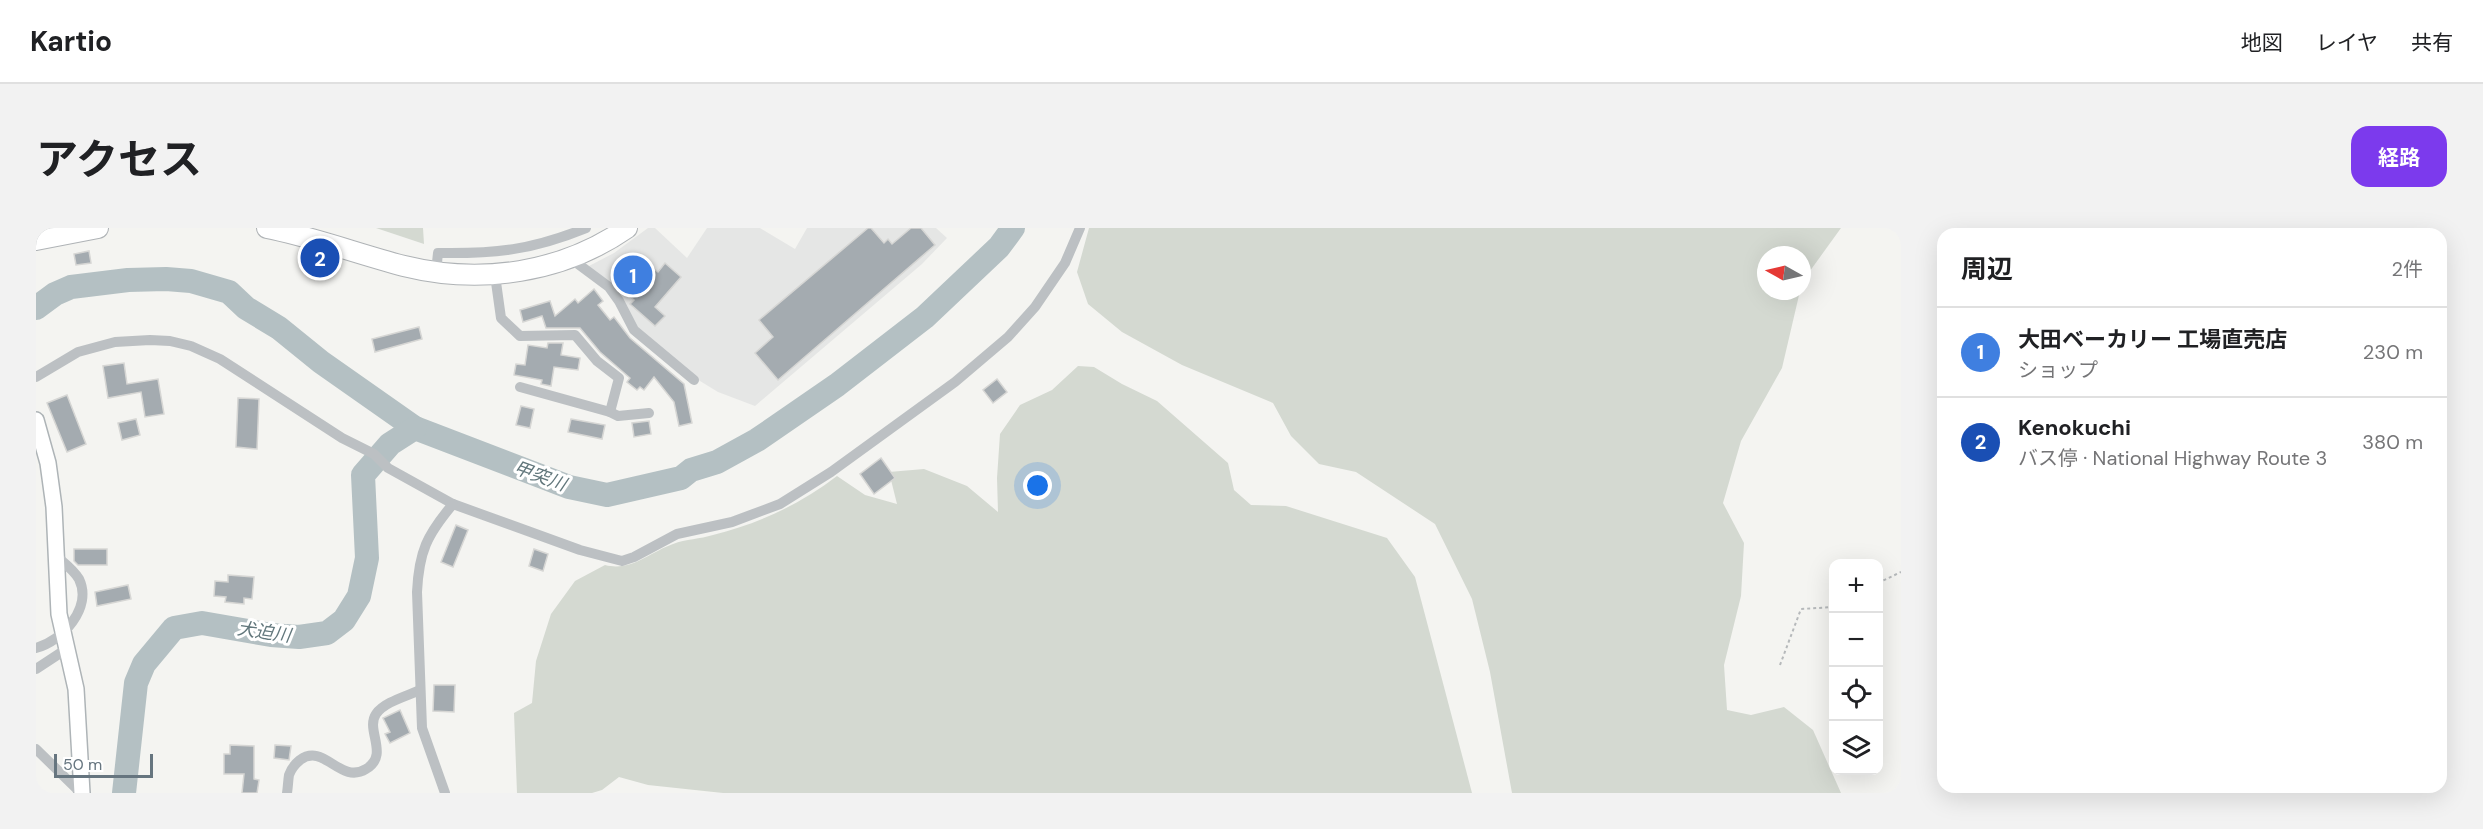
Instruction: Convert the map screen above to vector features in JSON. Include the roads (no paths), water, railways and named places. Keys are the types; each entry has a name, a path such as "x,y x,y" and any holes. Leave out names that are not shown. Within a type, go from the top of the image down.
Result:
{"highway":[{"path":"36,240 98,228"},
{"path":"267,228 404,266 436,272 495,275 531,270 570,258 597,247 627,228"}],"street":[{"path":"436,272 438,252 483,253 518,250 556,240 586,228"},
{"path":"36,377 78,352 115,342 170,341 191,346 220,359 342,438 374,454 388,468 453,504 579,550 622,561 677,534 732,522 780,504 831,472 955,382 1000,344 1035,307 1052,284 1073,248 1080,228"},
{"path":"570,258 609,287 634,330 694,380"},
{"path":"495,275 501,318 520,336 575,335 597,361 619,378 610,412"},
{"path":"520,387 618,416 649,413"},
{"path":"36,420 48,463 54,507 59,614 76,689 81,793"},
{"path":"446,793 422,728 418,574 424,544 453,504"},
{"path":"36,648 44,646 64,631 78,616 82,590 79,578 55,555"},
{"path":"36,669 68,648"},
{"path":"287,793 294,765 309,755 318,756 349,773 365,771 374,764 377,754 374,720 376,714 385,706 420,690"},
{"path":"36,748 81,793"}],"waterway":[{"name":"甲突川","path":"36,308 55,294 71,287 128,280 191,281 229,292 246,308 279,328 321,362 415,428 569,487 607,495 681,478 691,470 717,462 757,440 837,385 925,317 999,247 1013,228"},
{"name":"犬迫川","path":"124,793 136,683 144,664 174,628 202,623 271,635 299,637 327,633 344,620 359,596 367,558 363,475 390,444 415,428"}],"place":[{"name":"Kenokuchi","path":"320,258"},
{"name":"大田ベーカリー 工場直売店","path":"633,275"}]}
